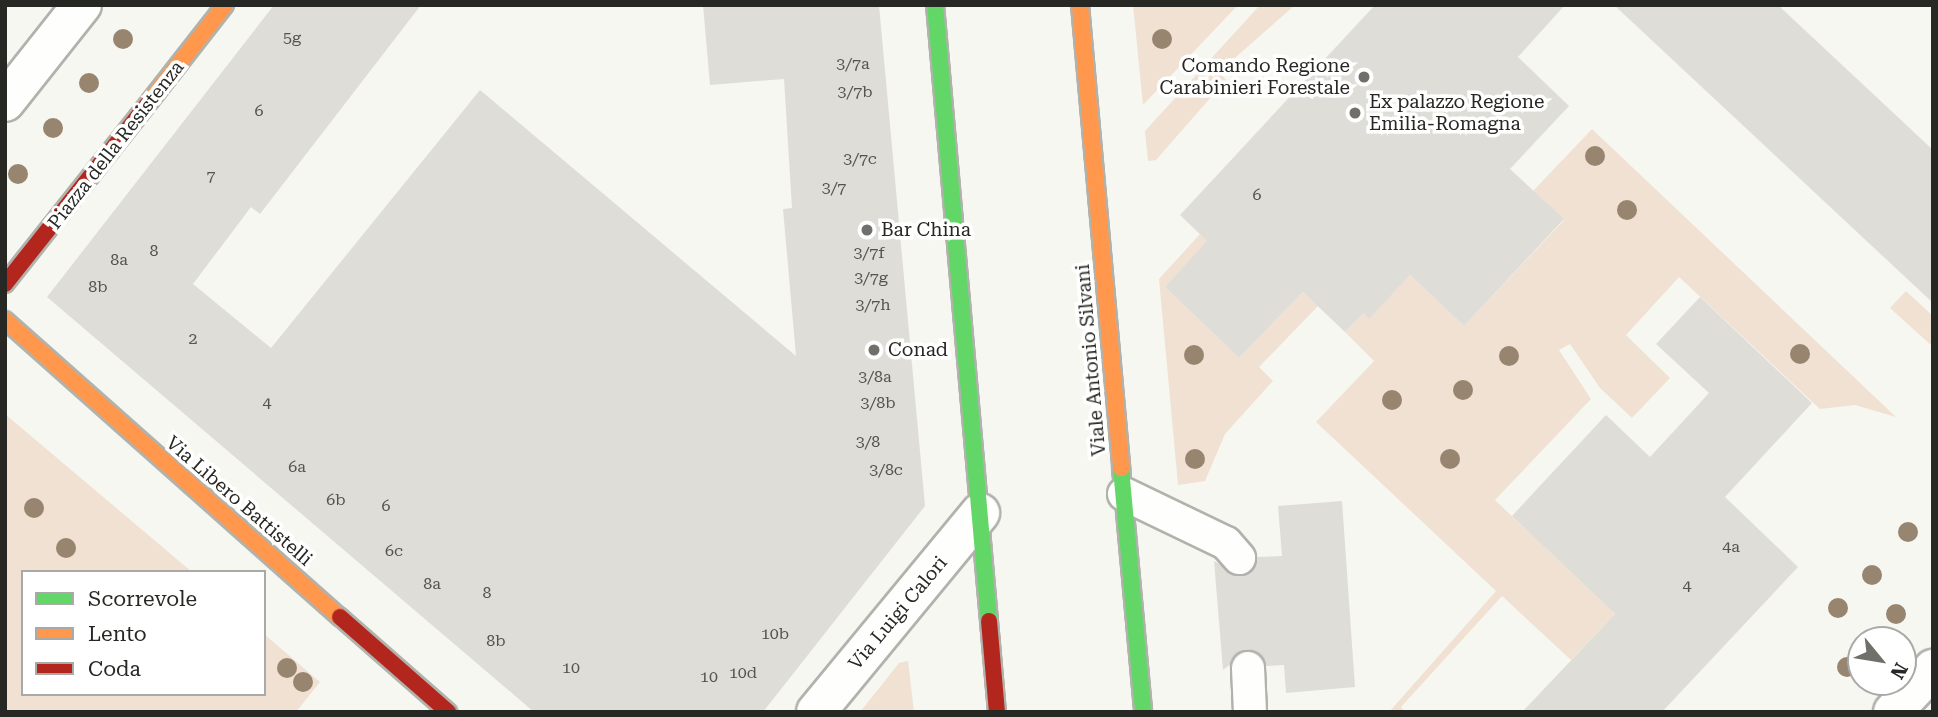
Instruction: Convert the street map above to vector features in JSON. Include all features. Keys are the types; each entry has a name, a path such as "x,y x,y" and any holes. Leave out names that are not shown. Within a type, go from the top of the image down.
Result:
{"main road":[{"name":"Piazza della Resistenza","path":"5,284 225,5"},
{"path":"935,5 998,712"},
{"name":"Viale Antonio Silvani","path":"1080,5 1143,712"},
{"name":"Via Libero Battistelli","path":"5,320 448,712"}],"street":[{"path":"5,102 82,5"},
{"name":"Via Luigi Calori","path":"816,712 980,513"},
{"path":"1894,712 1933,669"}],"lane":[{"path":"1124,494 1226,543 1239,558"},
{"path":"1248,668 1250,712"}],"shaded area":[{"path":"1133,5 1238,5 1143,105"},
{"path":"1260,5 1295,5 1219,72 1226,80 1156,160 1148,161 1145,131"},
{"path":"1592,129 1896,417 1855,405 1820,409 1679,277 1626,335 1670,378 1632,418 1600,388 1570,344 1559,350 1591,399 1495,500 1615,614 1571,660 1502,596 1401,707 1405,712 1389,712 1496,591 1316,422 1374,361 1345,332 1364,313 1369,318 1410,275 1464,326 1564,220 1533,191"},
{"path":"1200,234 1208,241 1165,287 1239,358 1303,292 1318,306 1259,367 1273,381 1225,434 1205,481 1178,485 1159,279"},
{"path":"1906,291 1933,316 1933,347 1890,308"},
{"path":"5,414 190,570 21,570 21,696 266,696 266,636 320,682 296,712 5,712"},
{"path":"908,661 914,712 860,712 899,663"}],"building":[{"path":"274,5 421,5 260,214 251,207 193,284 271,348 480,90 796,356 783,209 792,208 784,79 710,85 703,5 879,5 925,506 763,712 534,712 47,297"},
{"path":"1375,5 1565,5 1518,57 1569,106 1510,169 1564,219 1464,326 1410,275 1369,319 1364,313 1345,332 1303,292 1239,358 1165,287 1207,241 1180,215"},
{"path":"1614,5 1778,5 1933,150 1933,303"},
{"path":"1700,297 1812,403 1725,497 1798,567 1662,712 1522,712 1615,614 1512,516 1606,415 1650,457 1709,393 1656,344"},
{"path":"1342,501 1355,687 1286,693 1284,665 1266,666 1248,650 1223,670 1214,561 1243,576 1257,557 1282,556 1278,506"}],"traffic: fast":[{"path":"935,5 989,621"},
{"path":"1121,468 1143,712"}],"traffic: slow":[{"path":"150,101 225,5"},
{"path":"1080,5 1121,468"},
{"path":"5,320 340,617"}],"traffic: jam":[{"path":"5,284 150,101"},
{"path":"340,617 448,712"},
{"path":"989,621 997,712"}],"place":[{"name":"Comando Regione Carabinieri Forestale","path":"1364,77"},
{"name":"Ex palazzo Regione Emilia-Romagna","path":"1355,113"},
{"name":"Bar China","path":"867,230"},
{"name":"Conad","path":"874,350"}]}
